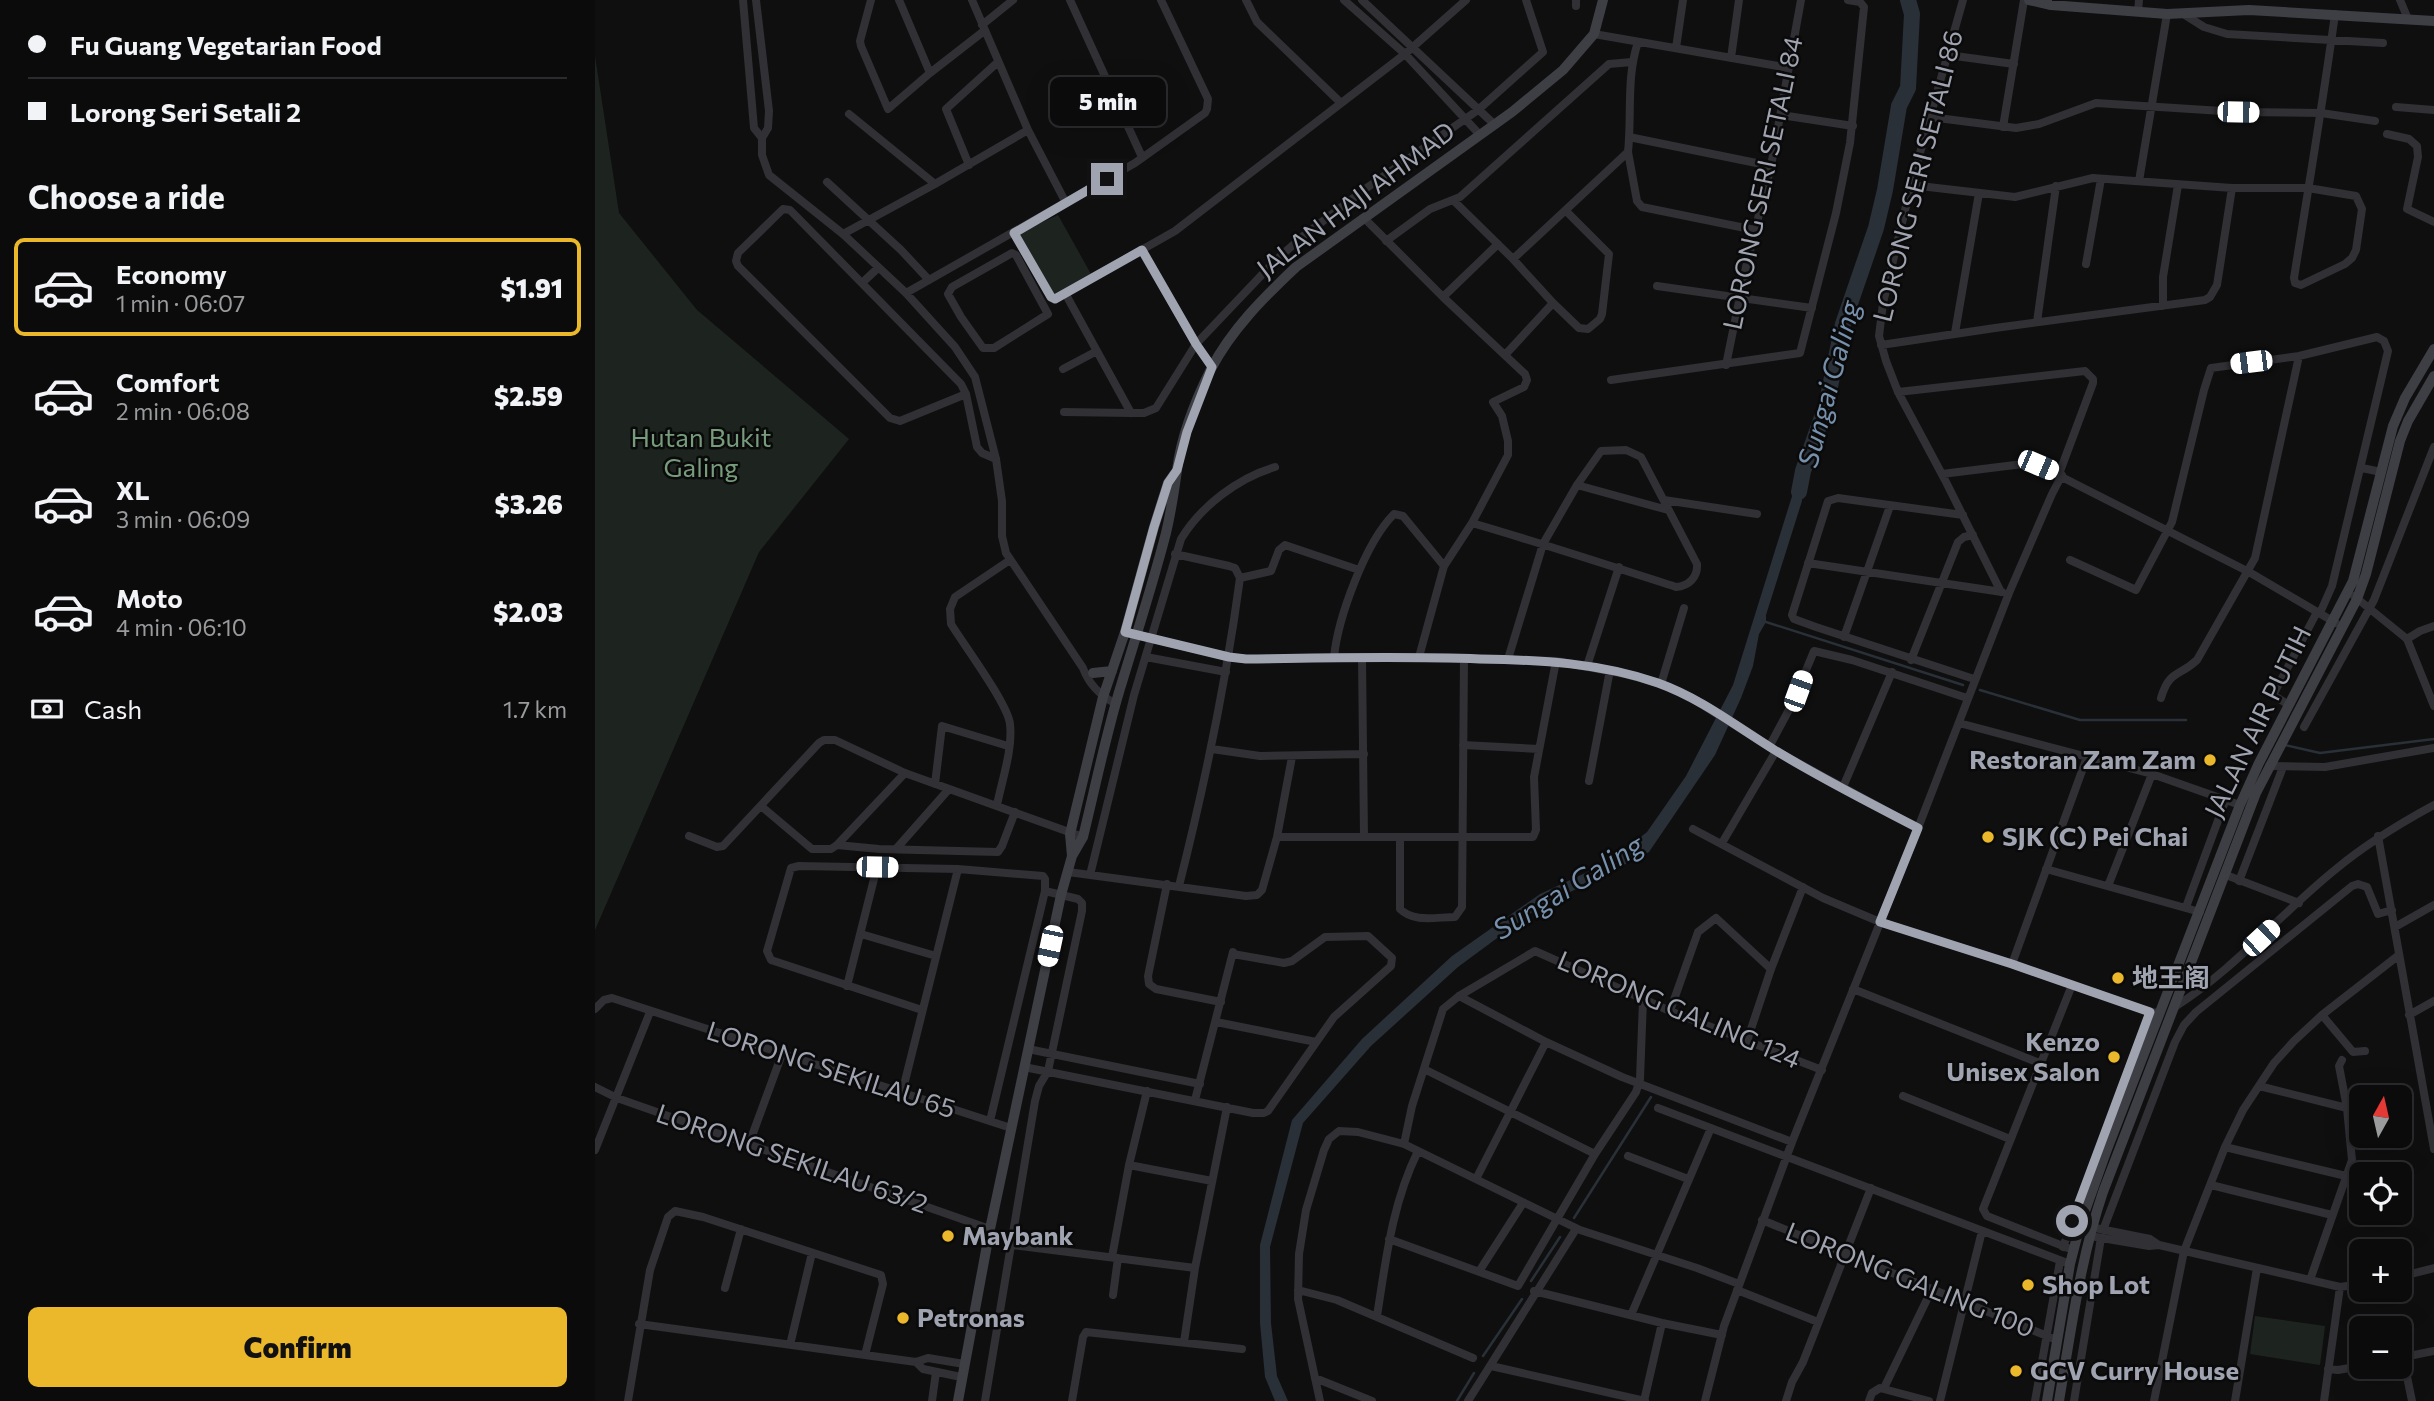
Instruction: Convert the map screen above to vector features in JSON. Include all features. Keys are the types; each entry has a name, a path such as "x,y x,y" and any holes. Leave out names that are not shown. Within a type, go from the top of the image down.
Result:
{"street":[{"path":"743,0 754,128 762,138"},
{"path":"756,0 769,111 768,128 762,138 762,156 769,174 843,234 906,293 955,347 975,377 996,459 1002,501 1002,536 1010,560 1088,671 1087,677 1116,704"},
{"path":"871,0 860,41 888,109 1013,0"},
{"path":"899,0 930,73"},
{"path":"972,0 1028,130 1066,203"},
{"path":"1070,0 1142,157"},
{"path":"906,293 1142,157 1189,126 1207,109 1207,99 1161,0"},
{"path":"1247,0 1257,22 1341,103"},
{"path":"1344,0 1495,125"},
{"path":"1362,0 1480,135"},
{"path":"1014,233 1051,297 1055,299 1175,231 1408,51 1466,0"},
{"path":"1064,412 1144,413 1156,408 1196,344 1302,236 1478,110 1543,52 1526,0"},
{"name":"JALAN HAJI AHMAD","path":"958,1401 990,1229 1061,895 1072,856 1083,837 1119,692 1167,531 1177,486 1177,470 1187,432 1212,367 1264,297 1296,267 1495,125 1563,69 1594,34 1603,0"},
{"path":"1676,48 1683,0"},
{"path":"1731,58 1739,0"},
{"name":"LORONG SERI SETALI 84","path":"1726,365 1771,166 1801,0"},
{"path":"1611,380 1800,353 1836,213 1853,126 1863,4 1848,0"},
{"name":"LORONG SERI SETALI 86","path":"1963,0 1912,185 1880,318 1881,345 1898,392 2005,592"},
{"path":"2003,127 2027,0 2051,5 2138,6 2167,14 2185,15 2249,10 2434,21"},
{"path":"2206,0 2206,13"},
{"path":"2400,0 2408,19"},
{"path":"2139,181 2167,14"},
{"path":"1912,185 2015,197 2088,178 2101,178 2232,188 2308,188 2356,196 2362,209 2355,250 2350,261 2301,285 2295,283 2294,278 2308,188 2321,113 2335,14"},
{"path":"2185,15 2204,27 2227,34 2383,43"},
{"path":"1594,34 1789,68"},
{"path":"1638,42 1632,62 1628,152 1637,201 1642,207 1755,230"},
{"path":"1948,55 2014,64"},
{"path":"969,165 946,109 998,62"},
{"path":"1386,242 1430,209 1454,201 1609,64 1632,62"},
{"path":"1930,117 2003,127 2028,127 2092,104 2238,112 2321,113 2375,121"},
{"path":"2396,107 2434,110"},
{"path":"849,114 935,184"},
{"path":"1781,115 1853,126"},
{"path":"843,234 1028,130"},
{"path":"2387,134 2409,139 2417,146 2418,157 2407,209 2434,222"},
{"path":"1629,137 1771,166"},
{"path":"1513,259 1628,152"},
{"path":"2086,264 2101,178"},
{"path":"827,182 929,281"},
{"path":"2163,306 2164,277 2178,185"},
{"path":"2037,322 2056,186"},
{"path":"1881,345 2199,302 2210,297 2217,285 2232,188"},
{"path":"1955,333 1979,193"},
{"path":"1454,201 1579,328 1588,329 1601,318 1609,254 1566,211"},
{"path":"966,394 900,421 890,418 738,266 737,256 757,232 783,209 787,209 863,282 961,384 966,394 977,447 982,453 996,459"},
{"path":"1364,218 1443,298 1525,374 1527,380 1524,387 1493,402 1502,416 1508,441 1508,455 1472,523 1444,566 1419,657"},
{"path":"1443,298 1498,244"},
{"path":"1142,250 1212,367"},
{"path":"982,251 991,265"},
{"path":"1014,253 1048,314 990,349 983,348 948,294 952,287 991,265 1014,253"},
{"path":"863,282 878,268"},
{"path":"1657,286 1812,308"},
{"path":"1065,293 1131,413"},
{"path":"1505,355 1553,303"},
{"path":"2070,560 2136,590 2168,530 2211,368 2299,356 2377,337 2384,341 2388,351 2332,586 2273,695 2289,705"},
{"name":"JALAN AIR PUTIH","path":"2353,595 2393,426 2434,349"},
{"path":"1063,369 1097,351"},
{"path":"2161,698 2170,677 2197,660 2249,572 2260,541 2299,356"},
{"path":"2422,370 2434,377"},
{"path":"1705,1401 1722,1335 1762,1220 1959,723 2005,592 2061,475 2093,379 2085,371 1898,392"},
{"name":"JALAN AIR PUTIH","path":"2044,1400 2066,1357 2073,1308 2090,1232 2155,1012 2200,912 2240,804 2289,705 2366,573 2400,441 2434,377"},
{"path":"2422,396 2434,390"},
{"path":"2304,727 2370,608 2434,447"},
{"path":"1472,523 1543,544 1619,567 1681,587 1691,581 1697,564 1641,457 1626,450 1601,451 1577,485 1543,544 1507,659"},
{"path":"1942,474 2032,464 2061,475 2249,572 2337,624"},
{"path":"1090,875 1134,695 1181,539 1196,517 1244,479 1275,467"},
{"path":"2362,468 2381,472"},
{"name":"JALAN HAJI AHMAD","path":"1072,856 1070,834 1105,692 1168,483 1177,470"},
{"path":"1577,485 1668,510"},
{"path":"1963,515 1838,499 1828,501 1792,617 1910,660 1974,679"},
{"path":"1664,500 1757,514"},
{"path":"1844,637 1890,506"},
{"path":"1334,657 1342,619 1359,570 1390,517 1396,513 1403,516 1444,566"},
{"path":"1910,660 1958,542 1973,535"},
{"path":"1240,578 1271,571 1279,550 1285,545 1359,570"},
{"path":"1175,554 1235,568 1240,578 1212,749 1179,886"},
{"path":"997,805 1011,728 1007,712 951,624 950,617 951,602 955,597 1010,560"},
{"path":"1808,563 2005,592"},
{"path":"1587,666 1619,567"},
{"path":"2353,595 2407,639 2434,706"},
{"path":"1661,684 1684,608"},
{"name":"JALAN AIR PUTIH","path":"2044,1400 2057,1340 2068,1249 2090,1232 2135,1107 2256,793 2337,624"},
{"path":"2407,639 2434,626"},
{"path":"1125,632 1229,657 1507,659 1556,661 1610,670 1661,684 1710,708 1772,749 1918,828"},
{"path":"1722,843 1772,749 1814,651 1892,672 1968,698"},
{"path":"1146,657 1226,672"},
{"path":"1362,657 1364,836"},
{"path":"1400,837 1400,909 1405,915 1415,918 1455,917 1462,906 1464,658"},
{"path":"1277,836 1531,838 1535,835 1533,782 1556,661"},
{"path":"1589,781 1610,670"},
{"path":"1088,671 1112,671"},
{"path":"1843,787 1892,672"},
{"path":"1105,692 1119,692"},
{"path":"1959,723 2152,774 2240,804"},
{"path":"935,784 942,726 1009,746"},
{"path":"689,836 717,847 723,846 824,740 835,740 905,773 1083,837"},
{"path":"1463,746 1539,749"},
{"path":"2269,766 2325,767 2434,748"},
{"path":"1212,749 1250,755 1292,757 1364,754"},
{"path":"1068,872 1246,896 1257,895 1262,890 1277,836 1292,757"},
{"path":"2012,964 2087,757"},
{"path":"2239,880 2283,767"},
{"path":"761,806 812,849 831,849 905,773"},
{"path":"2108,886 2152,774"},
{"path":"896,849 949,789"},
{"path":"2186,907 2226,799"},
{"path":"1693,829 1803,887 1880,922 2155,1012 2173,1008 2206,984 2261,938 2334,870 2378,836 2434,805"},
{"path":"837,845 998,852 1015,812"},
{"path":"2378,836 2434,1150"},
{"path":"847,986 877,867"},
{"path":"922,1010 774,963 769,958 767,951 791,868 958,869 1038,874 1045,879 1045,891 990,1121"},
{"path":"902,1093 958,869"},
{"path":"2046,869 2200,912"},
{"path":"2226,875 2299,903"},
{"path":"1167,884 1149,984 1156,989 1221,1002"},
{"path":"2074,1401 2081,1360 2090,1232 2148,1110 2184,1025 2196,1012 2351,886 2358,884 2367,887 2378,914 2392,910"},
{"path":"1747,1041 1803,887"},
{"path":"985,1401 1035,1101 1041,1080 1048,1071 1082,911 1082,903 1078,899 1045,891"},
{"path":"2395,927 2434,905"},
{"path":"1670,1011 1698,932 1716,918 1771,969"},
{"path":"861,934 936,956"},
{"path":"1024,1067 1260,1114 1268,1111 1334,1017 1391,966 1392,958 1368,936 1325,937 1292,961 1284,963 1233,951 1195,1100"},
{"path":"2261,938 2272,950"},
{"name":"LORONG GALING 124","path":"1404,1144 1443,1009 1459,996 1535,951 1643,1000 1822,1070"},
{"path":"2154,1401 2184,1251 2225,1147 2243,1110 2282,1053 2322,1015 2399,955"},
{"path":"2190,965 2206,984"},
{"path":"2072,985 1983,1205 1983,1212 1987,1216 2068,1249 2155,1012"},
{"path":"1853,989 2042,1064"},
{"path":"1459,996 1546,1042 1639,1084 1792,1142"},
{"name":"LORONG SEKILAU 65","path":"595,1009 604,1000 612,998 1011,1128"},
{"path":"1388,1239 1480,1270 1518,1286 1595,1154 1632,1100 1639,1084 1643,1000"},
{"path":"2409,1015 2434,1001"},
{"path":"595,1150 650,1012"},
{"path":"2322,1015 2353,1052 2365,1051"},
{"path":"1216,1022 1316,1042"},
{"path":"1476,1179 1546,1042"},
{"path":"1028,1049 1199,1084"},
{"path":"749,1144 782,1054"},
{"path":"2310,1280 2352,1160 2347,1108 2339,1066 2342,1060"},
{"path":"1424,1069 1595,1154"},
{"path":"2259,1086 2347,1108"},
{"name":"LORONG SEKILAU 63/2","path":"595,1087 617,1098 990,1229"},
{"path":"1113,1295 1115,1257 1129,1165 1147,1091"},
{"path":"1903,1096 2010,1139"},
{"path":"1184,1342 1195,1268 1227,1107"},
{"path":"2135,1107 2148,1110"},
{"path":"1658,1108 2065,1263 2045,1335 2044,1400"},
{"path":"1631,1315 1711,1128"},
{"path":"1319,1401 1298,1290 1299,1254 1307,1203 1324,1150 1329,1139 1339,1131 1358,1132 1404,1144 1557,1220 1697,1268 1818,1322"},
{"path":"2225,1147 2346,1176"},
{"path":"1377,1316 1388,1239 1398,1198 1417,1150"},
{"path":"1628,1156 1688,1179"},
{"path":"1129,1165 1212,1181"},
{"path":"2211,1185 2332,1215"},
{"path":"1786,1401 1871,1188"},
{"path":"1480,1270 1523,1203"},
{"path":"628,1401 650,1270 668,1217 675,1211 741,1229 883,1277 865,1355"},
{"name":"LORONG GALING 100","path":"1762,1220 2057,1340"},
{"path":"1468,1401 1576,1228"},
{"path":"725,1288 741,1229"},
{"path":"1940,1401 1982,1231"},
{"path":"2090,1232 2150,1240 2159,1245 2257,1268 2340,1287 2349,1286"},
{"path":"1013,1245 1195,1268"},
{"path":"790,1345 812,1252"},
{"path":"2235,1401 2257,1268"},
{"path":"2412,1274 2434,1268"},
{"path":"2324,1401 2340,1287"},
{"path":"1884,1388 1932,1289"},
{"path":"1298,1290 1322,1295 1377,1316 1472,1358"},
{"path":"1535,1292 1722,1335"},
{"path":"1491,1366 1615,1398 1644,1401 1661,1323"},
{"path":"639,1324 916,1362 928,1358 964,1364"},
{"path":"1072,1401 1086,1332 1242,1349"},
{"path":"2412,1355 2434,1350"},
{"path":"2066,1357 2081,1360"},
{"path":"916,1362 923,1369 961,1377"},
{"path":"2328,1369 2349,1368"},
{"path":"932,1401 936,1372"},
{"path":"1315,1378 1372,1401"},
{"path":"2406,1379 2412,1401"},
{"path":"1869,1401 1876,1388 1929,1401"}],"green space":[{"name":"Hutan Bukit Galing","path":"595,56 619,213 697,310 849,439 759,552 595,930"},
{"path":"1058,215 1091,274 1053,296 1014,235"},
{"path":"2255,1316 2325,1326 2320,1365 2250,1354"}],"water":[{"path":"1803,471 1802,501 1741,698 1715,755 1649,852 1535,910 1458,967 1371,1046 1303,1123 1270,1247 1271,1323 1277,1376 1288,1401 1275,1401 1265,1377 1260,1323 1260,1245 1292,1120 1362,1039 1452,956 1540,894 1609,862 1647,832 1686,776 1733,685 1793,493"}],"waterway":[{"name":"Sungai Galing","path":"1799,492 1803,471 1826,406 1843,324 1876,228 1899,106 1908,88 1912,14 1908,0"},
{"path":"1763,621 1963,685"},
{"path":"1980,690 2080,720 2186,720"},
{"path":"2285,745 2320,753 2434,739"},
{"path":"1574,1218 1651,1097"},
{"path":"1531,1281 1560,1237"},
{"path":"1483,1356 1522,1299"},
{"path":"1457,1401 1474,1373"}],"place":[{"name":"Restoran Zam Zam","path":"2210,760"},
{"name":"SJK (C) Pei Chai","path":"1988,837"},
{"name":"地王阁","path":"2118,978"},
{"name":"Kenzo Unisex Salon","path":"2114,1057"},
{"name":"Maybank","path":"948,1236"},
{"name":"Shop Lot","path":"2028,1285"},
{"name":"Petronas","path":"903,1318"},
{"name":"GCV Curry House","path":"2016,1371"}],"route":[{"path":"1107,179 1014,233 1051,297 1055,299 1142,250 1212,367 1187,432 1177,470 1168,483 1125,632 1246,659 1507,659 1567,662 1610,670 1661,684 1690,697 1776,751 1918,828 1880,922 2150,1012 2072,1221"}]}
